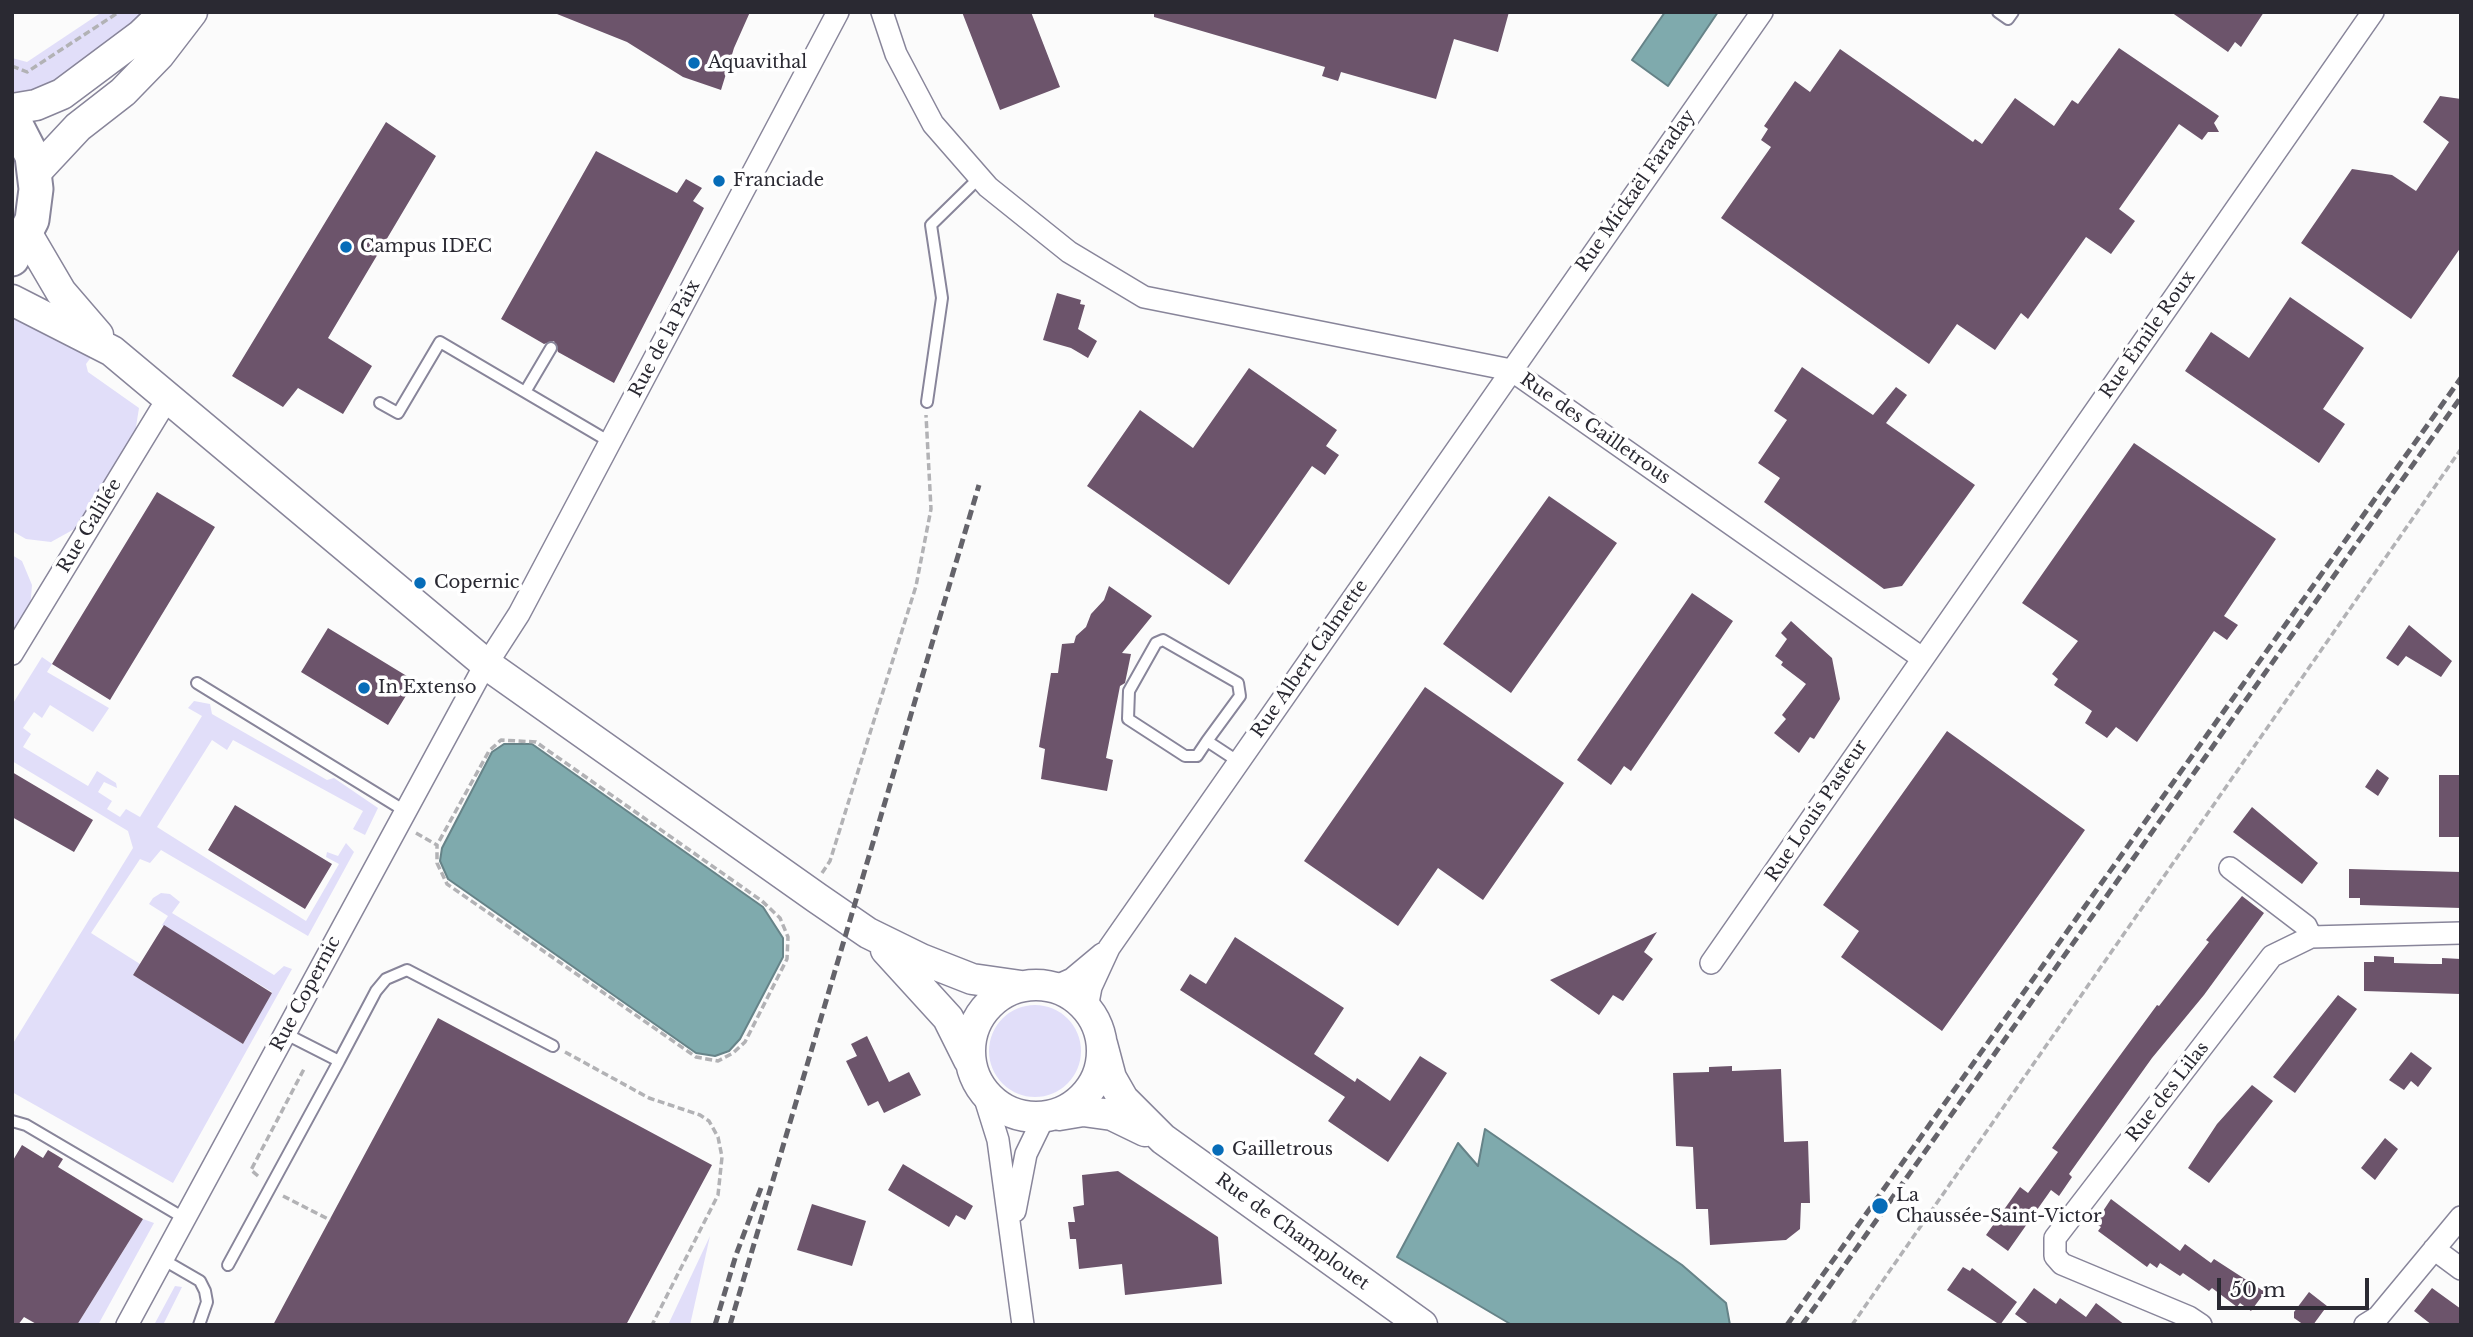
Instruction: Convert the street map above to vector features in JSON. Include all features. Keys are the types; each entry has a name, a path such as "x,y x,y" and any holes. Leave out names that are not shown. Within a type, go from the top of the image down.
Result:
{"main road":[{"path":"12,117 26,140 35,173 35,205 20,247"}],"street":[{"path":"12,109 36,105 62,94 131,42 165,12"},
{"path":"35,173 78,127 123,92 159,55 192,12"},
{"name":"Rue de la Paix","path":"486,664 519,614 838,12"},
{"name":"Rue des Gailletrous","path":"882,12 896,54 933,124 979,178 1069,252 1144,297 1511,370 1922,658"},
{"name":"Rue Mickaël Faraday","path":"1511,370 1762,12"},
{"name":"Rue Émile Roux","path":"1922,658 2373,12"},
{"path":"20,247 112,351 486,664 868,933 921,959 972,979 1021,986 1054,987 1075,995 1098,1025 1102,1044 1101,1063 1096,1080 1086,1095 1072,1107 1048,1116 1012,1113 983,1092"},
{"path":"12,300 112,351"},
{"name":"Rue Albert Calmette","path":"1087,1008 1091,987 1109,948 1511,370"},
{"name":"Rue Galilée","path":"12,654 171,398"},
{"name":"Rue Louis Pasteur","path":"1711,963 1922,658"},
{"name":"Rue Copernic","path":"127,1325 486,664"},
{"path":"2236,873 2306,926 2311,936"},
{"path":"868,933 948,1018 983,1092 998,1140 1023,1325"},
{"name":"Rue des Lilas","path":"2200,1325 2189,1317 2062,1264 2056,1256 2055,1238 2272,956 2311,936 2461,933"},
{"name":"Rue Albert Calmette","path":"1054,987 1072,979 1109,948"},
{"path":"970,1061 969,1044 975,1023 988,1005 1005,992 1021,986"},
{"name":"Rue de Champlouet","path":"1102,1044 1111,1078 1123,1098 1163,1139 1422,1325"},
{"name":"Rue de Champlouet","path":"1048,1116 1083,1111 1112,1115 1163,1139"},
{"path":"1012,1230 1017,1188 1026,1154 1048,1116"},
{"path":"2365,1325 2378,1317 2461,1217"},
{"path":"2434,1249 2461,1269"}],"lane":[{"path":"1998,12 2008,19 2013,12"},
{"path":"927,402 942,298 931,225 979,178"},
{"path":"380,403 398,413 440,342 610,442"},
{"path":"525,392 551,348"},
{"path":"1163,640 1238,683 1240,696 1207,741 1197,756 1185,756 1128,719 1129,691 1156,643 1163,640"},
{"path":"197,683 402,817"},
{"path":"1207,741 1239,762"},
{"path":"228,1265 376,991 386,979 407,970 553,1046"},
{"path":"284,1033 339,1061"},
{"path":"12,1121 26,1125 184,1218"},
{"path":"162,1259 200,1281 207,1302 199,1325"}],"path":[{"path":"12,66 27,72 119,12"},
{"path":"809,892 830,861 916,586 931,509 924,434 927,402"},
{"path":"1852,1325 2461,449"},
{"path":"501,740 536,742 762,901 780,918 788,937 787,959 745,1042 733,1054 718,1061 696,1058 447,884 437,863 437,845 489,751 501,740"},
{"path":"402,817 437,845"},
{"path":"553,1046 649,1098 700,1115 709,1121 718,1137 722,1157 719,1195 652,1325"},
{"path":"256,1181 259,1175 251,1170 304,1069"},
{"path":"275,1192 330,1220"}],"shaded area":[{"path":"102,12 152,12 41,97 12,93 12,58 27,62"},
{"path":"12,316 92,356 86,364 88,372 139,408 135,433 78,527 51,542 26,539 12,531"},
{"path":"12,555 22,561 32,585 30,610 12,637"},
{"path":"42,657 52,664 47,672 109,708 93,732 50,705 42,718 34,712 23,728 31,734 23,747 88,786 97,771 116,783 117,788 104,782 98,792 112,801 107,809 120,817 126,809 140,817 202,716 188,708 194,701 210,704 212,714 327,780 334,778 378,808 365,835 353,829 363,811 233,740 227,750 212,740 157,827 306,921 339,864 326,857 327,852 338,856 346,843 354,852 308,936 161,850 150,863 140,859 91,933 140,964 133,975 243,1044 272,992 162,925 168,916 149,904 161,893 170,894 180,902 172,913 274,975 284,966 292,969 173,1183 12,1092 12,1045 133,848 128,831 12,761 12,705"},
{"path":"1035,1005 1053,1008 1068,1018 1078,1033 1081,1051 1078,1069 1068,1084 1053,1094 1035,1097 1017,1094 1002,1084 992,1069 989,1051 992,1033 1002,1018 1017,1008"},
{"path":"143,1219 154,1223 98,1325 77,1325"},
{"path":"710,1236 690,1325 668,1325"},
{"path":"175,1286 182,1287 163,1325 154,1325"}],"water":[{"path":"1665,12 1718,12 1668,86 1632,60"},
{"path":"504,744 532,744 763,907 783,938 783,957 740,1039 729,1051 715,1056 696,1053 448,879 440,861 442,848 492,752"},
{"path":"1485,1129 1682,1265 1726,1303 1730,1325 1512,1325 1397,1257 1458,1143 1478,1166"}],"building":[{"name":"Aquavithal","path":"552,12 750,12 734,48 721,90 683,77 627,42"},
{"path":"962,12 1031,12 1060,87 1000,110"},
{"path":"1154,12 1509,12 1498,52 1454,39 1436,99 1341,72 1338,81 1322,76 1325,67 1154,17"},
{"path":"2171,12 2264,12 2241,47 2235,42 2228,52"},
{"path":"2119,48 2219,116 2214,123 2219,132 2208,132 2202,140 2179,124 2119,209 2135,221 2111,254 2086,237 2028,319 2021,313 1995,350 1957,324 1929,364 1721,218 1771,147 1761,140 1768,129 1764,126 1795,81 1810,92 1840,49 1973,142 1975,139 1982,144 2015,98 2054,126 2072,100 2078,104"},
{"path":"2440,96 2461,99 2461,247 2411,319 2301,243 2352,169 2392,175 2416,191 2449,142 2423,122"},
{"name":"Campus IDEC","path":"386,122 436,156 328,338 372,366 343,414 298,388 283,407 232,376"},
{"path":"596,151 677,193 686,179 702,188 693,201 704,208 614,383 558,352 554,341 544,344 501,319"},
{"path":"1057,293 1081,300 1080,304 1085,305 1078,329 1097,341 1088,358 1071,348 1043,340"},
{"path":"2290,297 2364,348 2323,409 2345,424 2319,463 2185,371 2211,332 2249,358"},
{"path":"1802,367 1873,415 1896,387 1907,395 1886,423 1975,485 1902,586 1884,589 1764,502 1780,478 1758,463 1787,420 1774,411"},
{"path":"1249,368 1337,430 1326,446 1339,455 1325,475 1312,466 1229,585 1087,486 1140,410 1193,448"},
{"path":"2134,443 2276,539 2224,616 2238,625 2227,640 2214,631 2137,742 2116,727 2107,738 2085,723 2092,711 2054,685 2058,679 2052,674 2078,641 2022,603"},
{"path":"157,492 215,527 110,700 52,664"},
{"path":"1549,496 1617,543 1511,693 1443,644"},
{"path":"1109,586 1152,616 1122,653 1131,654 1125,683 1120,686 1106,758 1113,760 1107,791 1041,779 1045,749 1039,747 1051,673 1058,673 1062,644 1074,643 1076,636 1086,627 1091,614 1104,600"},
{"path":"1692,593 1733,621 1631,771 1624,766 1611,785 1577,760"},
{"path":"1791,621 1832,658 1840,699 1814,739 1810,737 1799,753 1774,733 1786,719 1782,715 1806,684 1781,665 1783,662 1775,656 1787,639 1781,633"},
{"path":"2409,625 2452,661 2441,677 2406,656 2398,666 2386,658"},
{"path":"328,628 415,681 388,725 301,672"},
{"path":"1425,687 1564,783 1483,900 1438,868 1398,926 1304,861"},
{"path":"1947,731 2085,830 1942,1031 1841,957 1859,931 1823,905"},
{"path":"2377,769 2389,778 2378,796 2365,787"},
{"path":"12,772 93,820 74,852 12,817"},
{"path":"2439,775 2461,775 2461,837 2439,837"},
{"path":"235,805 332,864 305,909 208,850"},
{"path":"2252,807 2318,863 2302,884 2233,832"},
{"path":"2349,869 2461,872 2461,908 2360,905 2360,898 2349,898"},
{"path":"2242,896 2264,913 2204,995 2152,1058 2069,1174 2072,1177 2059,1196 2051,1190 2008,1251 1986,1235 2020,1187 2028,1193 2058,1152 2052,1148 2157,1005 2159,1006 2209,942 2206,940"},
{"path":"164,925 272,993 243,1044 133,975"},
{"path":"1657,932 1644,952 1653,959 1623,1001 1613,995 1599,1015 1550,980"},
{"path":"1235,937 1344,1008 1314,1054 1355,1082 1357,1078 1390,1101 1420,1056 1447,1073 1388,1162 1328,1121 1345,1097 1180,990 1190,974 1206,984"},
{"path":"2374,956 2394,957 2394,963 2442,964 2442,958 2461,959 2461,994 2364,991 2364,962 2374,962"},
{"path":"2338,995 2357,1009 2295,1093 2273,1077"},
{"path":"438,1018 712,1165 626,1325 273,1325"},
{"path":"867,1036 889,1082 909,1072 921,1095 884,1113 878,1101 868,1106 846,1061 857,1056 851,1044"},
{"path":"2411,1052 2432,1068 2418,1087 2411,1081 2404,1090 2389,1080"},
{"path":"1732,1066 1732,1071 1781,1069 1784,1142 1808,1141 1810,1203 1801,1203 1800,1229 1786,1240 1710,1245 1708,1209 1696,1209 1693,1147 1676,1146 1673,1073 1709,1072 1709,1067"},
{"path":"2252,1085 2273,1101 2209,1183 2188,1168 2217,1124"},
{"path":"2385,1138 2398,1149 2375,1180 2361,1168"},
{"path":"22,1145 43,1158 48,1150 63,1159 58,1167 143,1219 77,1325 38,1325 24,1317 18,1325 12,1325 12,1162"},
{"path":"903,1164 973,1206 965,1220 956,1215 949,1227 888,1190"},
{"path":"1118,1171 1218,1237 1222,1284 1125,1295 1122,1264 1079,1269 1076,1239 1070,1239 1068,1222 1075,1222 1073,1207 1084,1205 1082,1175"},
{"path":"2111,1199 2180,1251 2185,1244 2211,1263 2214,1259 2265,1292 2251,1311 2240,1303 2237,1307 2212,1288 2209,1291 2183,1273 2180,1276 2160,1263 2157,1268 2150,1263 2147,1267 2098,1231 2101,1227 2095,1223"},
{"path":"812,1204 866,1221 852,1266 797,1250"},
{"path":"1963,1267 1970,1271 1972,1268 2017,1302 2000,1325 1947,1290"},
{"path":"2034,1288 2056,1304 2060,1298 2086,1317 2096,1303 2125,1325 2030,1325 2015,1314"},
{"path":"2432,1288 2461,1309 2461,1325 2432,1325 2414,1311"},
{"path":"2309,1292 2327,1306 2313,1325 2304,1325 2294,1318 2294,1312"}],"railway":[{"path":"1787,1325 2461,378"},
{"path":"1802,1325 2461,397"},
{"path":"730,1325 979,485"},
{"path":"715,1325 736,1255 761,1188"}],"place":[{"name":"Aquavithal","path":"694,63"},
{"name":"Franciade","path":"719,181"},
{"name":"Campus IDEC","path":"346,247"},
{"name":"Copernic","path":"420,583"},
{"name":"In Extenso","path":"364,688"},
{"name":"Gailletrous","path":"1218,1150"},
{"name":"La Chaussée-Saint-Victor","path":"1880,1206"}]}
